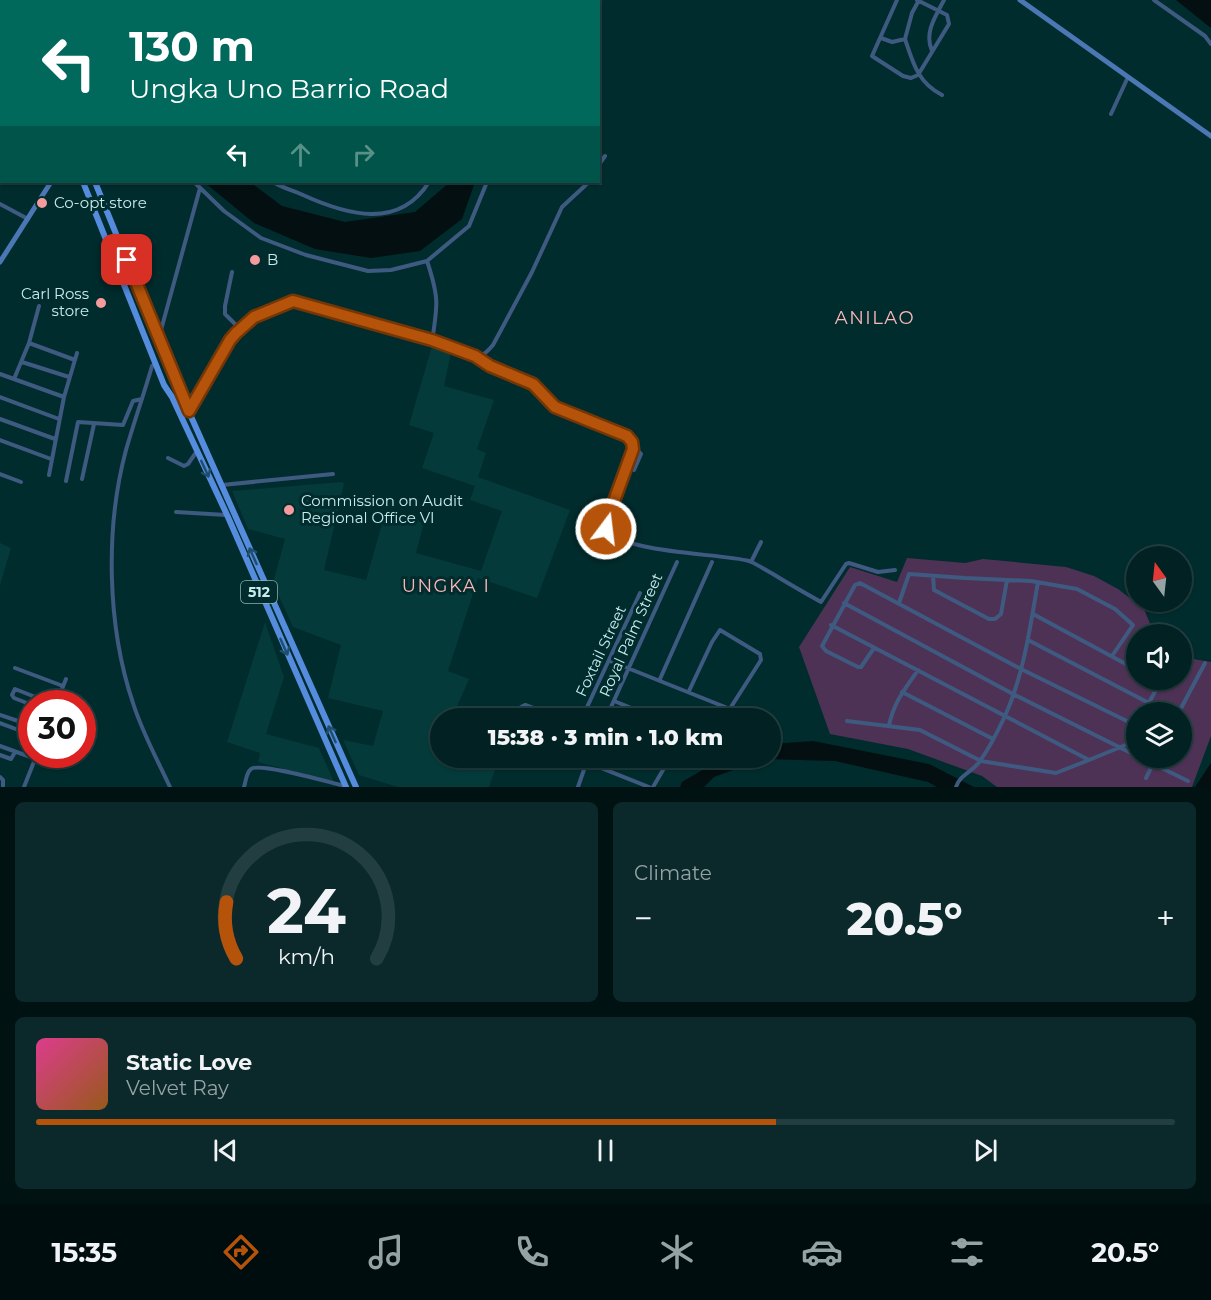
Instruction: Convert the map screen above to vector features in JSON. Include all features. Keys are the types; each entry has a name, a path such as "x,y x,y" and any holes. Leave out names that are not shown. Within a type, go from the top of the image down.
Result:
{"main road":[{"path":"1020,0 1211,136"},
{"path":"1,258 50,183"},
{"name":"512","path":"83,183 156,364 356,787"},
{"name":"512","path":"95,183 221,485 229,516 346,787"},
{"path":"108,245 116,249 120,242"},
{"path":"180,416 189,411"},
{"path":"336,766 345,762"}],"street":[{"path":"897,0 873,52 874,58 903,76 911,78 918,75 949,24 947,15 939,10 918,0 905,39 918,75 931,89 942,95"},
{"path":"932,51 928,34 944,0"},
{"path":"1154,0 1205,36 1211,44"},
{"path":"881,38 892,42 905,39"},
{"path":"1111,114 1128,77"},
{"path":"600,163 605,156"},
{"path":"196,183 224,211 261,238 306,255 368,271 391,270 427,261 469,226 487,183"},
{"path":"282,184 323,204 359,213 383,214 409,204 422,193 428,183"},
{"path":"475,356 488,352 493,345 532,272 562,207 587,183"},
{"path":"157,333 161,330 200,188"},
{"path":"0,204 28,219"},
{"path":"427,261 438,295 438,309 432,340"},
{"path":"232,272 225,314 240,329"},
{"path":"189,411 230,340 240,329 254,317 293,301 432,340 475,356 490,366 533,384 555,407 627,436 641,454 634,470"},
{"path":"14,379 29,343 39,306"},
{"path":"29,343 75,360"},
{"path":"49,475 64,397 77,353"},
{"path":"21,362 69,378"},
{"path":"156,364 152,366 126,451 115,513 112,585 116,632 132,702 170,787"},
{"path":"0,374 64,397"},
{"path":"0,397 59,419"},
{"path":"66,481 78,422 123,425 130,404 142,399"},
{"path":"0,419 55,439"},
{"path":"82,479 94,424"},
{"path":"0,440 51,459"},
{"path":"633,446 606,523 608,531 623,540 651,548 731,557 751,562 821,602 849,562 878,572 895,570"},
{"path":"168,458 184,466 197,451"},
{"path":"0,474 21,482"},
{"path":"221,485 333,474"},
{"path":"176,512 229,516"},
{"path":"751,562 761,542"},
{"name":"Royal Palm Street","path":"610,708 677,562"},
{"path":"660,679 712,562"},
{"path":"898,603 909,574 1038,582 1077,589 1115,609 1133,625 1112,656"},
{"path":"933,576 934,590 989,619 995,619 1001,614 1007,580"},
{"path":"956,787 962,776 973,770 981,761 1005,716 1021,669 1038,582"},
{"path":"874,648 861,667 858,667 826,651 822,646 844,603 855,585 860,583 1021,669 1126,721"},
{"name":"Foxtail Street","path":"587,708 640,593"},
{"path":"844,603 1013,694 1126,750"},
{"path":"1033,614 1126,664"},
{"path":"831,625 1089,760"},
{"path":"689,691 720,630 762,657 731,708"},
{"path":"1028,640 1147,702"},
{"path":"610,661 660,679 728,708"},
{"path":"1184,702 1205,663"},
{"path":"15,668 63,686"},
{"path":"889,725 893,706 918,670"},
{"path":"61,690 66,679"},
{"path":"18,690 15,689 12,695 18,700"},
{"path":"902,692 993,739"},
{"path":"614,700 633,708"},
{"path":"0,715 18,721"},
{"path":"847,721 920,730 981,761 1056,773 1126,745"},
{"path":"0,723 18,730"},
{"path":"0,746 18,753"},
{"path":"0,755 11,759 15,752"},
{"path":"244,787 249,772 256,767 269,768 346,787"},
{"path":"24,787 32,768"},
{"path":"578,787 584,768"},
{"path":"606,768 651,787 662,768"},
{"path":"1146,778 1151,768"},
{"path":"1163,768 1188,781"},
{"path":"0,777 3,780 2,786"}],"shaded area":[{"path":"1176,0 1211,0 1211,28"},
{"path":"205,183 251,183 282,206 345,222 415,212 449,183 475,183 462,219 420,251 371,258 315,249 254,223"},
{"path":"432,346 451,352 444,386 494,400 477,449 486,453 478,477 570,510 537,598 478,578 448,671 469,679 456,708 430,708 430,768 496,768 489,787 398,787 359,775 343,740 373,746 383,711 328,698 341,645 293,627 273,583 285,539 248,529 232,491 342,482 344,484 324,570 366,580 386,510 424,523 416,553 481,571 502,511 470,500 475,486 422,468 434,433 409,425"},
{"path":"0,543 11,548 0,585"},
{"path":"907,558 965,563 983,559 1066,567 1094,576 1118,589 1126,595 1126,612 1145,612 1150,624 1126,624 1126,690 1192,690 1193,659 1211,662 1211,736 1192,787 997,787 982,776 908,749 830,734 799,647 850,567 897,582"},
{"path":"265,622 284,677 266,734 319,748 334,782 258,762 260,753 227,742"},
{"path":"813,741 929,764 974,787 937,787 928,782 835,761 781,760 781,743"},
{"path":"1211,763 1211,787 1195,787"},
{"path":"706,768 738,768 714,777 704,787 680,787 682,782"}],"place":[{"name":"Co-opt store","path":"42,203"},
{"name":"B","path":"255,260"},
{"name":"Carl Ross store","path":"101,303"},
{"name":"Commission on Audit Regional Office VI","path":"289,510"}],"district":[{"name":"ANILAO","path":"875,318"},
{"name":"UNGKA I","path":"446,586"}],"route":[{"path":"127,260 189,411 236,333 254,317 289,302 293,301 356,321 432,340 475,356 490,366 533,384 555,407 630,439 633,449 606,523 606,529"}]}
